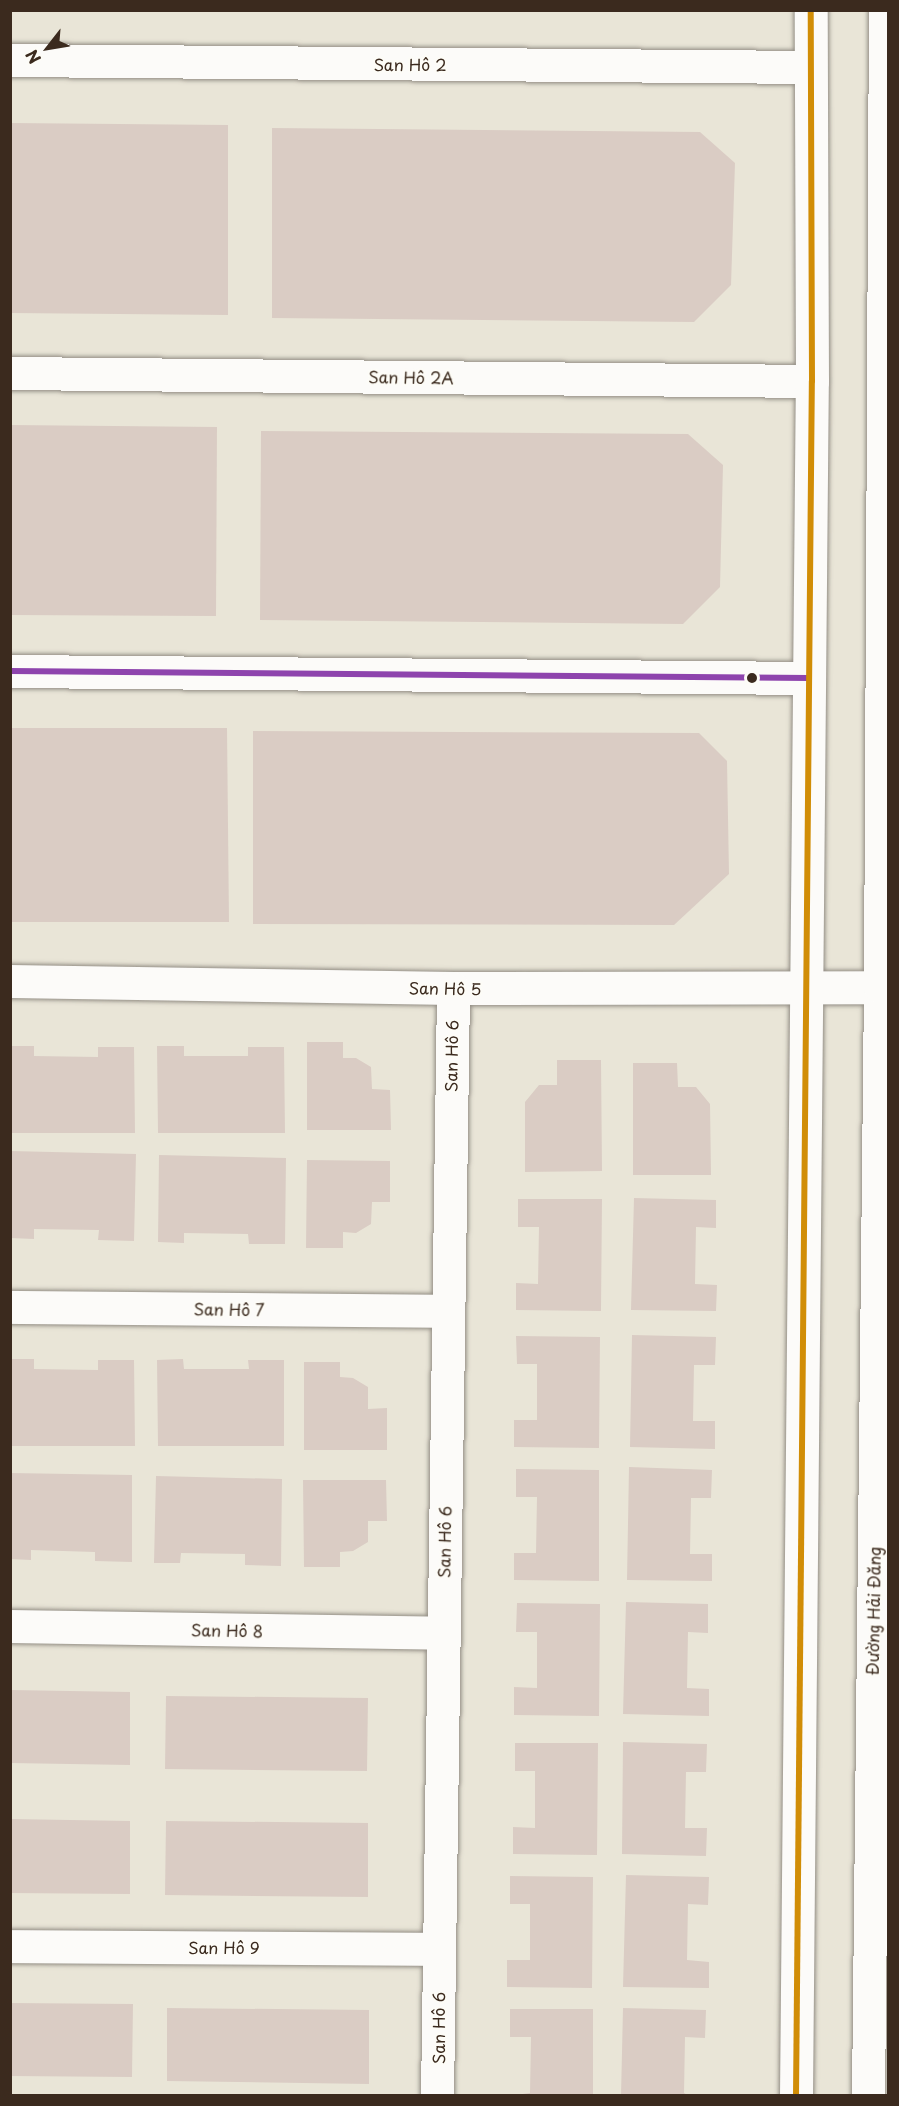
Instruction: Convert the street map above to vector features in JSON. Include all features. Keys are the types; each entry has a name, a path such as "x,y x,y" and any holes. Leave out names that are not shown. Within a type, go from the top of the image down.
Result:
{"street":[{"path":"795,2096 812,381 811,10"},
{"name":"Đường Hải Đăng","path":"868,2096 880,987 885,10"},
{"name":"San Hô 2","path":"10,60 810,67"},
{"name":"San Hô 2A","path":"10,373 812,381"},
{"path":"10,671 809,678"},
{"name":"San Hô 5","path":"10,981 453,988 880,987"},
{"name":"San Hô 6","path":"437,2096 453,988"},
{"name":"San Hô 7","path":"10,1307 448,1311"},
{"name":"San Hô 8","path":"10,1626 443,1633"},
{"name":"San Hô 9","path":"10,1946 438,1949"}],"building":[{"path":"10,123 228,125 228,315 10,313"},
{"path":"272,128 700,132 735,163 731,285 694,322 272,318"},
{"path":"10,425 217,427 216,616 10,615"},
{"path":"261,431 688,434 723,465 720,587 683,624 260,620"},
{"path":"10,728 227,728 229,922 10,922"},
{"path":"253,731 699,733 727,761 729,874 674,925 253,924"},
{"path":"307,1042 343,1042 343,1058 356,1058 371,1067 372,1089 390,1090 391,1130 307,1130"},
{"path":"10,1046 34,1046 34,1056 98,1057 98,1047 134,1047 135,1133 10,1133"},
{"path":"157,1046 184,1046 184,1056 248,1056 248,1047 284,1047 285,1133 158,1133"},
{"path":"557,1060 601,1060 602,1171 525,1172 525,1102 539,1085 557,1085"},
{"path":"633,1063 677,1063 678,1087 696,1087 710,1104 711,1175 633,1175"},
{"path":"10,1151 136,1154 134,1241 98,1240 99,1230 34,1229 34,1239 10,1238"},
{"path":"159,1155 286,1158 285,1244 249,1244 248,1234 184,1233 184,1243 158,1242"},
{"path":"307,1160 390,1161 390,1202 372,1202 371,1224 356,1233 343,1232 343,1248 306,1248"},
{"path":"634,1198 716,1200 716,1228 696,1227 695,1284 717,1285 716,1311 631,1310"},
{"path":"518,1199 602,1199 601,1311 516,1310 516,1283 538,1284 539,1227 518,1227"},
{"path":"632,1335 716,1337 715,1365 694,1365 693,1421 715,1421 715,1449 630,1447"},
{"path":"516,1336 600,1337 599,1448 514,1447 514,1420 537,1420 537,1364 517,1364"},
{"path":"10,1359 34,1359 34,1369 98,1370 98,1360 134,1360 135,1446 10,1446"},
{"path":"183,1359 184,1369 249,1369 248,1360 284,1360 284,1446 158,1446 157,1360"},
{"path":"304,1362 340,1362 340,1377 353,1378 368,1387 368,1409 387,1408 387,1450 304,1450"},
{"path":"629,1467 712,1470 711,1498 691,1498 690,1554 712,1554 712,1581 627,1580"},
{"path":"516,1469 599,1470 599,1581 514,1580 514,1553 536,1553 537,1497 516,1497"},
{"path":"10,1473 132,1475 132,1562 95,1561 95,1552 31,1550 31,1560 10,1559"},
{"path":"156,1476 282,1479 281,1566 245,1565 245,1554 181,1553 180,1563 154,1563"},
{"path":"303,1480 386,1480 387,1521 368,1521 368,1542 353,1551 340,1552 340,1567 304,1567"},
{"path":"626,1602 708,1604 708,1633 688,1632 687,1688 709,1689 709,1716 623,1714"},
{"path":"517,1603 600,1604 599,1716 514,1715 514,1687 537,1688 537,1632 516,1632"},
{"path":"10,1690 130,1692 130,1765 10,1763"},
{"path":"166,1696 368,1698 367,1771 165,1769"},
{"path":"623,1742 707,1744 706,1772 686,1772 685,1828 707,1828 706,1856 622,1854"},
{"path":"515,1743 598,1743 597,1855 513,1854 513,1827 535,1828 535,1771 515,1771"},
{"path":"10,1819 130,1821 130,1894 10,1893"},
{"path":"166,1821 368,1823 368,1897 165,1895"},
{"path":"626,1875 709,1877 708,1905 688,1904 687,1960 709,1962 709,1988 623,1987"},
{"path":"510,1876 593,1877 592,1988 507,1987 507,1960 530,1960 530,1904 510,1904"},
{"path":"10,2003 133,2004 132,2077 10,2076"},
{"path":"167,2008 369,2010 369,2084 167,2081"},
{"path":"623,2008 706,2010 705,2038 685,2037 684,2093 689,2096 621,2096"},
{"path":"510,2009 593,2009 593,2096 508,2096 530,2093 531,2037 510,2037"}],"transit line":[{"name":"8","path":"796,2096 812,381 811,10"},
{"path":"10,671 809,678"}]}
